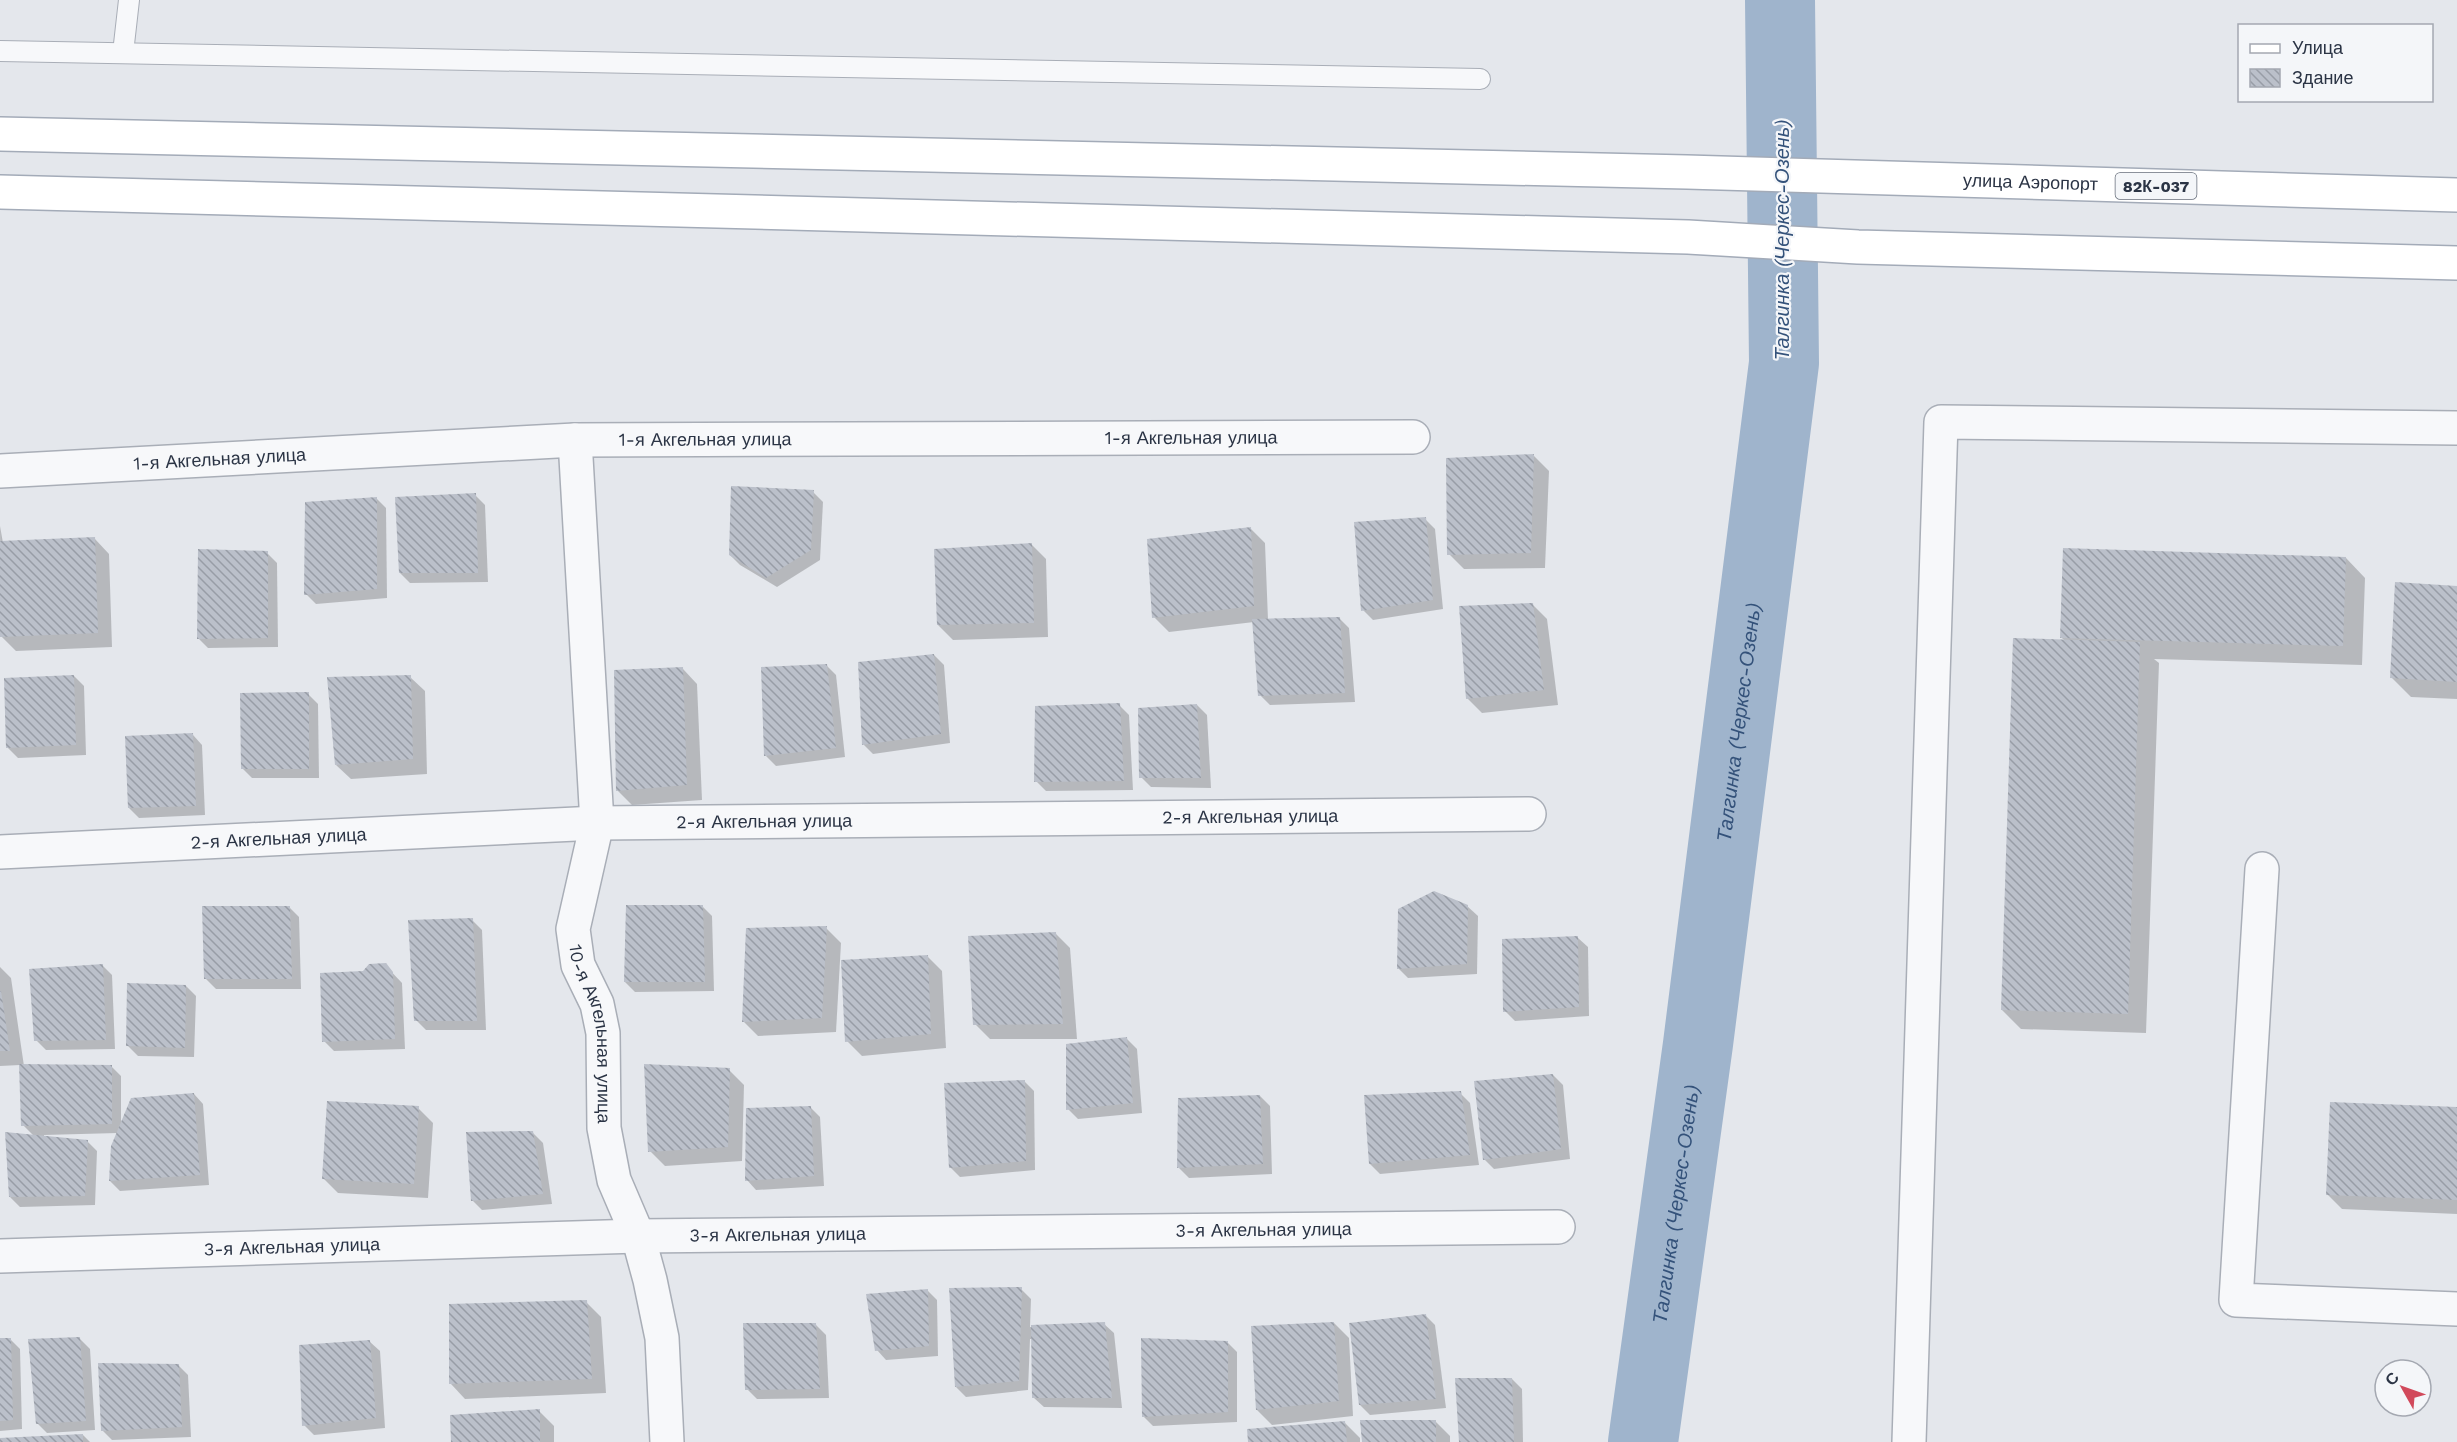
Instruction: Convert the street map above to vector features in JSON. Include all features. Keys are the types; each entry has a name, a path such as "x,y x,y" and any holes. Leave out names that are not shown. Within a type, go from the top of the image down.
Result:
{"main road":[{"name":"улица Аэропорт","path":"0,134 1687,172 2457,195"},
{"path":"0,192 1688,237 1858,247 2457,263"}],"street":[{"path":"1909,1442 1941,422 2457,428"},
{"name":"1-я Акгельная улица","path":"0,471 575,440 1413,437"},
{"name":"10-я Акгельная улица","path":"575,440 597,823 573,929 578,965 597,1004 603,1033 604,1128 614,1180 638,1236 662,1338 667,1442"},
{"name":"2-я Акгельная улица","path":"0,852 597,823 1529,814"},
{"path":"2262,868 2236,1300 2457,1309"},
{"name":"3-я Акгельная улица","path":"0,1256 638,1236 1558,1227"}],"lane":[{"path":"123,53 129,0"},
{"path":"0,51 1480,79"}],"building":[{"path":"1534,454 1531,553 1447,555 1446,458"},
{"path":"731,486 814,490 811,550 766,578 729,555"},
{"path":"476,493 478,573 399,573 395,497"},
{"path":"377,497 377,589 304,595 305,502"},
{"path":"1426,517 1433,600 1361,611 1354,522"},
{"path":"1251,527 1254,606 1152,618 1147,539"},
{"path":"95,537 98,633 0,637 0,541"},
{"path":"1032,543 1034,623 937,625 934,549"},
{"path":"2063,548 2346,557 2343,646 2060,638"},
{"path":"198,549 268,551 268,638 197,639"},
{"path":"2395,582 2457,586 2457,682 2390,678"},
{"path":"1533,603 1544,690 1466,699 1459,606"},
{"path":"1340,617 1345,693 1258,696 1252,619"},
{"path":"2013,638 2140,642 2128,1014 2001,1010"},
{"path":"934,654 941,734 862,745 858,662"},
{"path":"827,664 836,748 764,756 761,667"},
{"path":"683,667 687,785 616,791 614,670"},
{"path":"74,675 76,745 6,748 4,678"},
{"path":"411,675 413,759 335,765 327,677"},
{"path":"309,692 309,769 241,769 240,693"},
{"path":"1120,703 1124,781 1034,782 1035,706"},
{"path":"1197,704 1201,778 1139,778 1138,708"},
{"path":"193,733 196,806 128,808 125,736"},
{"path":"1434,891 1468,905 1467,964 1397,969 1398,909"},
{"path":"626,905 703,905 705,982 624,982"},
{"path":"202,906 290,906 292,979 204,979"},
{"path":"473,918 477,1021 414,1021 408,920"},
{"path":"827,926 822,1018 742,1022 746,928"},
{"path":"1056,932 1063,1024 973,1025 968,936"},
{"path":"1578,936 1579,1007 1503,1012 1502,939"},
{"path":"928,955 931,1034 845,1042 841,960"},
{"path":"386,963 393,972 395,1039 322,1042 320,973 363,971 369,964"},
{"path":"103,964 106,1040 34,1041 29,969"},
{"path":"127,983 186,985 185,1048 126,1046"},
{"path":"1,991 10,1051 0,1051"},
{"path":"1127,1037 1133,1103 1066,1110 1066,1044"},
{"path":"19,1064 112,1065 112,1124 21,1126"},
{"path":"644,1064 730,1068 728,1147 648,1152"},
{"path":"1553,1074 1561,1149 1483,1160 1474,1081"},
{"path":"1025,1080 1026,1161 949,1168 944,1083"},
{"path":"1461,1091 1470,1155 1369,1164 1364,1095"},
{"path":"194,1093 200,1175 109,1181 111,1146 131,1098"},
{"path":"1260,1095 1263,1164 1177,1168 1178,1098"},
{"path":"327,1101 419,1106 414,1184 322,1179"},
{"path":"2330,1102 2457,1107 2457,1200 2326,1195"},
{"path":"811,1106 814,1176 745,1181 746,1108"},
{"path":"533,1131 543,1194 471,1201 466,1132"},
{"path":"5,1132 88,1140 85,1196 9,1197"},
{"path":"1022,1287 1019,1381 955,1387 949,1288"},
{"path":"928,1289 929,1346 875,1351 866,1294"},
{"path":"587,1300 592,1379 449,1384 449,1304"},
{"path":"1426,1314 1436,1399 1359,1405 1349,1323"},
{"path":"1105,1322 1112,1398 1032,1398 1031,1325"},
{"path":"1334,1322 1339,1401 1256,1410 1251,1326"},
{"path":"743,1323 816,1323 820,1389 745,1390"},
{"path":"80,1337 86,1421 36,1424 28,1339"},
{"path":"0,1338 11,1338 13,1420 0,1421"},
{"path":"1141,1338 1228,1341 1228,1412 1142,1417"},
{"path":"370,1340 376,1418 302,1426 299,1345"},
{"path":"98,1363 179,1364 182,1427 101,1431"},
{"path":"1455,1378 1512,1378 1514,1442 1459,1442"},
{"path":"540,1409 540,1442 451,1442 450,1415"},
{"path":"1360,1420 1436,1420 1436,1442 1362,1442"},
{"path":"1345,1421 1347,1442 1248,1442 1247,1429"},
{"path":"83,1434 83,1442 0,1442 0,1438"}],"waterway":[{"name":"Талгинка (Черкес-Озень)","path":"1643,1442 1698,1044 1784,363 1780,0"}]}
